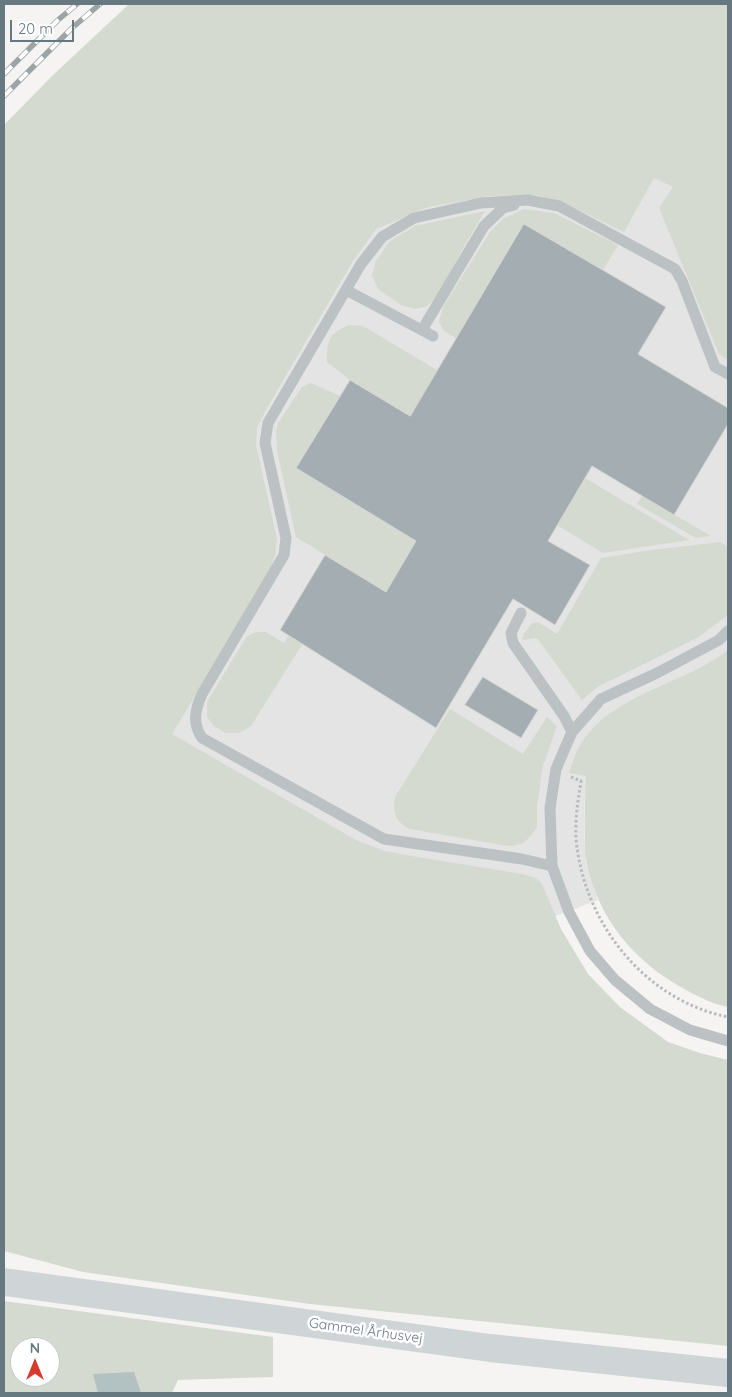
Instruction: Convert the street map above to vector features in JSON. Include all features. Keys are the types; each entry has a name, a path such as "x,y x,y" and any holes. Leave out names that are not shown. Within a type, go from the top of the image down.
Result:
{"main road":[{"name":"Gammel Århusvej","path":"4,1282 490,1348 728,1373"}],"lane":[{"path":"422,330 484,226 503,208 528,200"},
{"path":"552,866 522,858 384,839 202,738 195,728 197,707 202,694 284,555 286,538 265,443 268,424 361,264 382,237 414,218 481,203 528,200 559,206 675,269 682,281 715,367 728,374"},
{"path":"346,290 433,336"},
{"path":"521,613 511,634 513,643 564,716 572,732"},
{"path":"728,631 719,640 601,699 572,732 556,769 550,808 552,866 569,912 590,951 615,980 650,1009 690,1030 728,1041"}],"path":[{"path":"556,769 581,782 576,814 576,837 581,871 591,903 609,935 629,961 652,981 683,1000 728,1017"}],"shaded area":[{"path":"129,4 728,4 728,360 719,354 659,208 673,187 654,178 624,232 570,206 538,195 490,196 428,207 376,229 353,261 257,428 256,445 277,539 275,556 267,577 172,734 356,840 385,851 536,878 542,884 561,929 588,974 620,1007 668,1042 728,1060 728,1346 310,1304 83,1272 4,1251 4,125 53,75"},
{"path":"728,4 728,670 587,776 584,808 585,859 598,900 503,936 117,774 233,418 350,202"},
{"path":"524,209 554,213 618,245 603,270 524,224 456,338 443,330 439,322 443,307 490,232 503,219"},
{"path":"485,211 462,250 441,292 427,306 415,309 401,305 378,289 372,275 376,261 390,241 415,226"},
{"path":"349,325 363,326 437,370 410,416 350,380 327,362 327,348 330,339 337,331"},
{"path":"311,383 340,396 296,468 416,541 386,592 296,537 277,451 276,433 278,423 302,387"},
{"path":"585,478 689,540 603,553 557,525"},
{"path":"642,496 711,536 696,538 637,504"},
{"path":"720,542 728,547 728,615 697,638 599,686 582,700 537,638 522,640 532,623 538,622 557,634 601,558"},
{"path":"256,632 266,632 284,643 289,634 303,643 251,726 239,733 226,733 215,727 207,717 207,702 247,636"},
{"path":"728,650 728,1007 702,998 667,979 635,952 609,920 599,901 585,857 586,776 569,773 581,744 601,720 635,698 693,671"},
{"path":"450,709 523,754 547,717 557,726 542,769 537,808 537,827 523,843 513,846 502,845 410,829 398,820 394,807 395,797"},
{"path":"4,1301 273,1337 273,1377 178,1380 172,1393 4,1393"},
{"path":"134,1372 141,1393 98,1393 93,1374"}],"building":[{"path":"524,224 666,307 638,354 728,408 728,424 674,515 592,466 548,541 590,565 555,625 513,599 436,728 280,630 325,555 386,592 416,541 296,468 350,380 410,416"},
{"path":"483,677 538,710 521,738 465,705"}],"railway":[{"path":"4,74 58,20 77,4"},
{"path":"4,96 72,28 100,4"}]}
